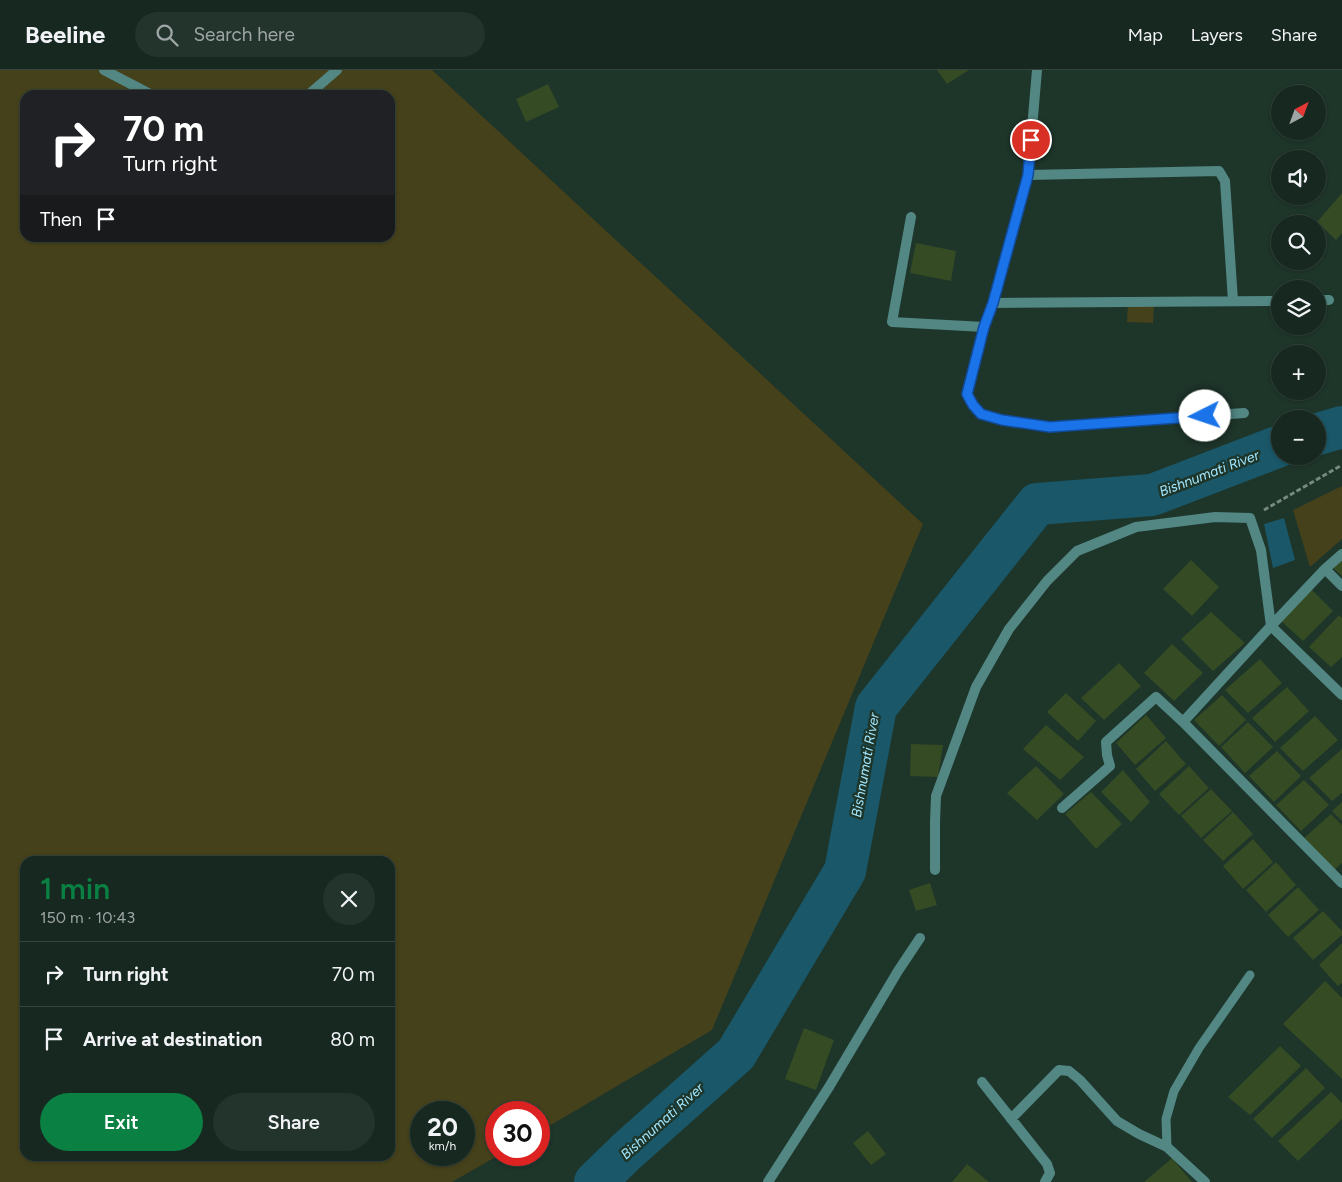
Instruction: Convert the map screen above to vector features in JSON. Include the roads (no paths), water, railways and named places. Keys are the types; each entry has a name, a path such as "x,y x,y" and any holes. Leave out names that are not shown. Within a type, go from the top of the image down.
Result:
{"street":[{"path":"104,70 142,90"},
{"path":"314,90 337,70"},
{"path":"1037,70 1028,175 993,303 984,327 967,394 973,405 981,414 1002,420 1050,427 1244,413"},
{"path":"1028,175 1219,171 1225,181 1233,301"},
{"path":"911,217 892,322 984,327"},
{"path":"993,303 1271,301"},
{"path":"935,870 934,822 936,796 976,687 1009,630 1046,581 1077,551 1136,527 1214,517 1250,518 1261,550 1270,626 1342,695"},
{"path":"1183,722 1270,626 1342,554"},
{"path":"1325,569 1342,586"},
{"path":"1062,808 1110,766 1106,742 1156,697 1342,883"},
{"path":"768,1182 829,1087 898,971 920,938"},
{"path":"1011,1119 1059,1070 1069,1071 1080,1080 1117,1121 1139,1134 1168,1147 1205,1182"},
{"path":"982,1082 1047,1164 1050,1173 1046,1182"}],"lane":[{"path":"1168,1147 1166,1120 1174,1091 1199,1048 1250,975"}],"water":[{"path":"1284,518 1295,560 1273,568 1264,524"}],"waterway":[{"name":"Bishnumati River","path":"1326,432 1342,427"},
{"name":"Bishnumati River","path":"595,1182 736,1054 845,871 876,707 1037,504 1152,495 1271,449"}]}
